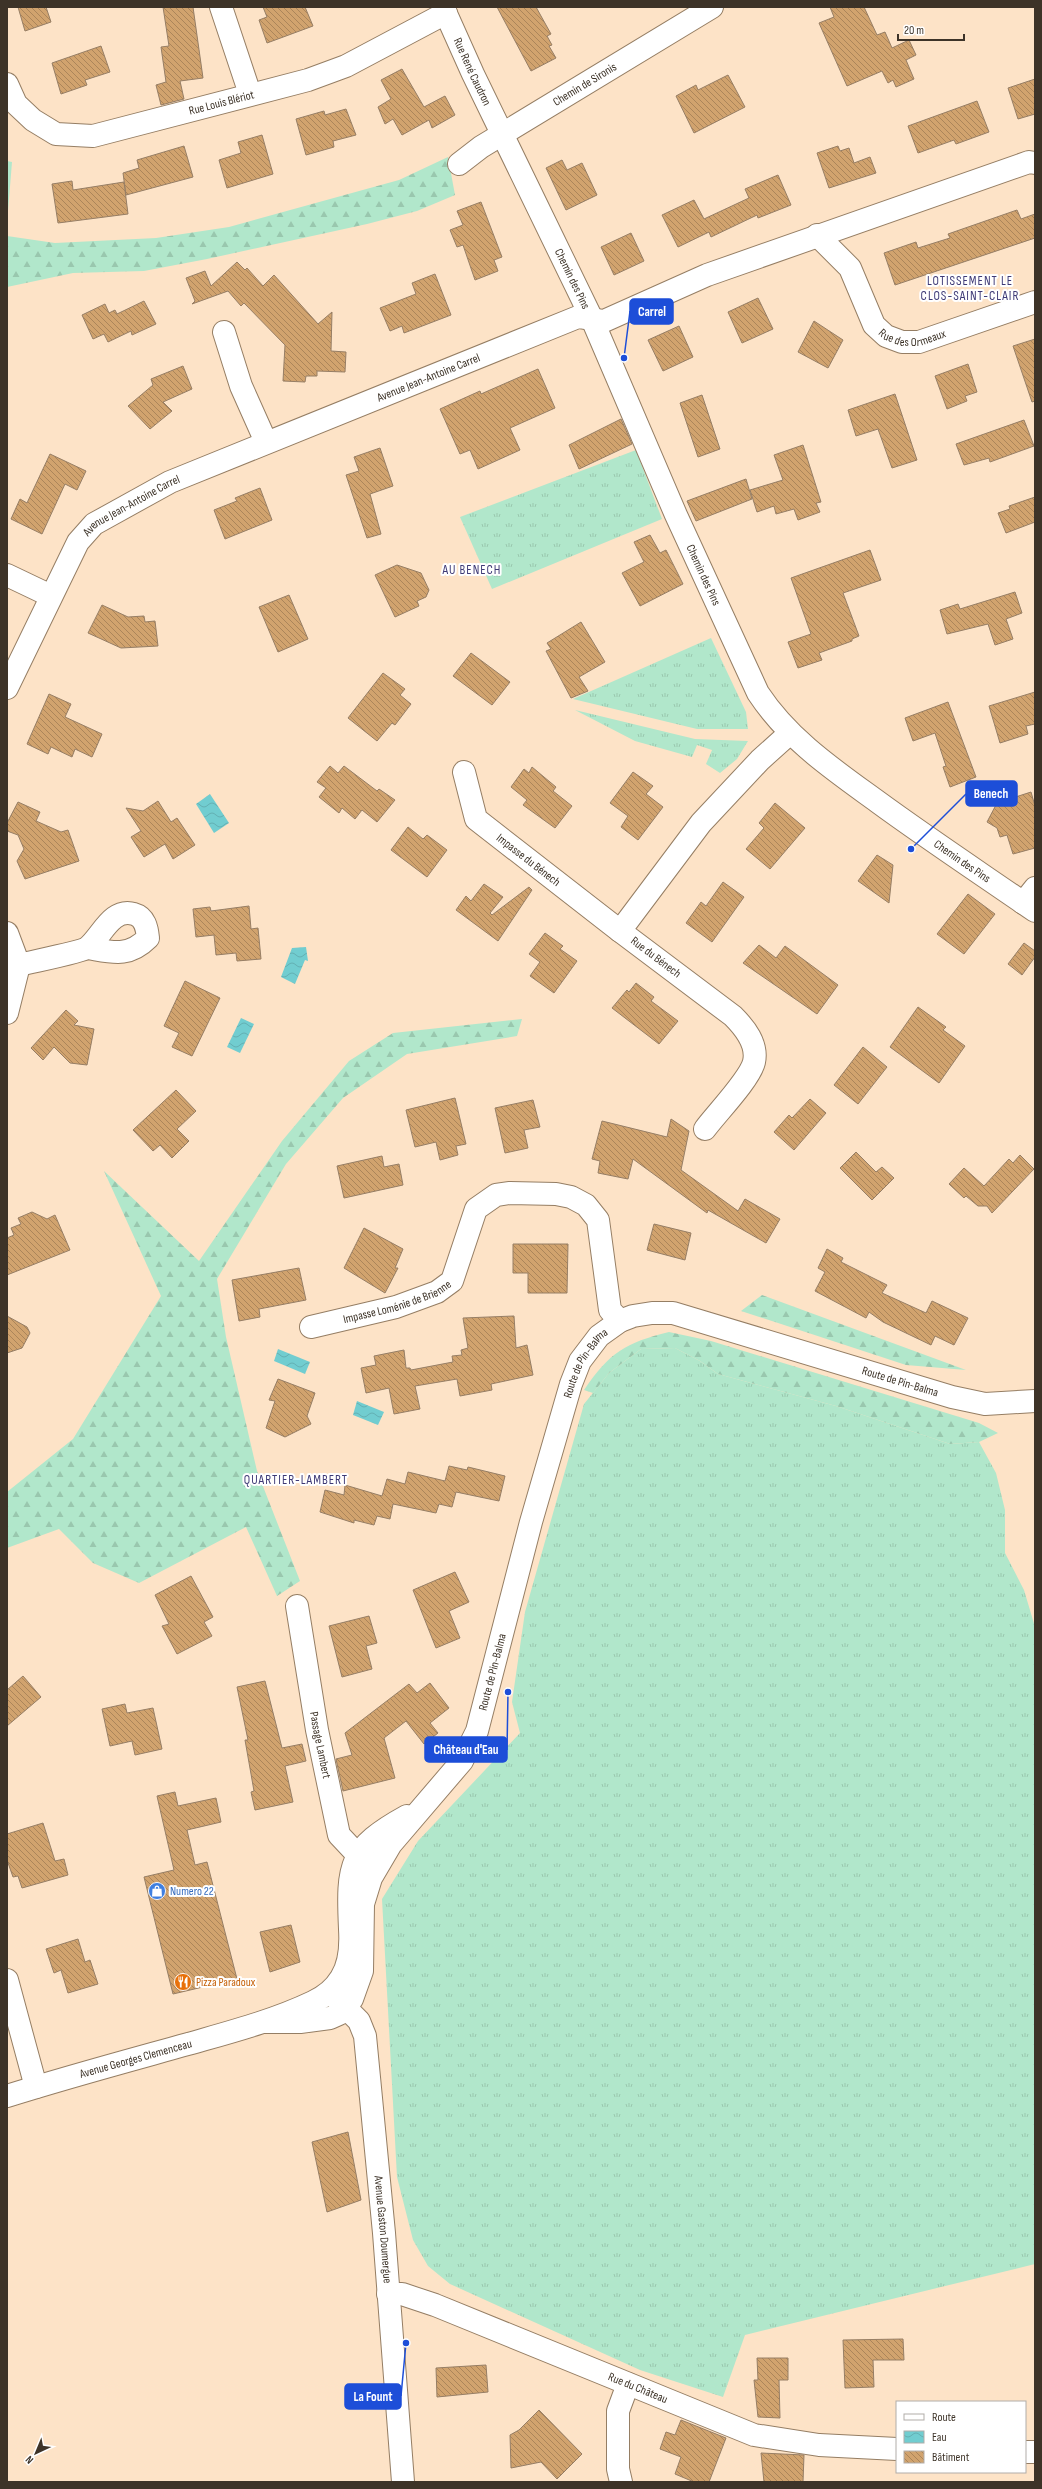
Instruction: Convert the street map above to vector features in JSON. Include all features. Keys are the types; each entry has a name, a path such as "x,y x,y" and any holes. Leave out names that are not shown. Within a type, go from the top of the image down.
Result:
{"street":[{"path":"221,7 250,94"},
{"name":"Chemin de Sironis","path":"459,164 481,147 712,7"},
{"name":"Rue Louis Blériot","path":"7,84 16,104 33,120 56,134 76,137 93,136 308,80 346,66 445,10"},
{"name":"Rue René Caudron","path":"445,10 502,135"},
{"name":"Chemin des Pins","path":"502,135 592,319 676,515 758,693 771,713 790,734 838,774 1031,901"},
{"path":"592,319 604,321 707,275 817,235 1029,162 1035,162"},
{"name":"Rue des Ormeaux","path":"817,235 850,268 874,325 886,336 902,342 919,342 1035,302"},
{"name":"Avenue Jean-Antoine Carrel","path":"7,688 78,542 94,524 170,482 266,442 578,317 592,319"},
{"path":"224,332 241,386 266,442"},
{"path":"7,574 51,596"},
{"name":"Rue du Bénech","path":"705,1129 745,1079 754,1062 753,1045 746,1029 733,1016 620,930 701,823 760,760 790,734"},
{"name":"Impasse du Bénech","path":"464,772 476,819 620,930"},
{"path":"7,933 19,965 7,1013"},
{"path":"19,965 87,948"},
{"name":"Impasse Loménie de Brienne","path":"311,1327 396,1307 437,1292 452,1281 476,1209 496,1195 510,1193 556,1194 571,1197 586,1205 598,1220 610,1310 620,1322"},
{"name":"Route de Pin-Balma","path":"346,2007 357,1990 362,1971 363,1904 367,1889 376,1868 417,1811 449,1778 462,1761 477,1731 513,1588 571,1384 589,1347 599,1336 620,1322 633,1316 652,1313 673,1313 952,1397 985,1404 1035,1401"},
{"name":"Passage Lambert","path":"297,1606 317,1730 339,1835 358,1855 376,1868"},
{"name":"Route de Pin-Balma","path":"329,1992 340,1978 349,1956 351,1940 349,1887 358,1855 365,1844 375,1834 417,1811"},
{"path":"7,1980 36,2087"},
{"name":"Avenue Gaston Doumergue","path":"329,1992 359,2021 365,2036 403,2482"},
{"name":"Avenue Georges Clemenceau","path":"7,2096 266,2022 314,2002 329,1992"},
{"name":"Avenue Georges Clemenceau","path":"266,2022 300,2022 330,2018 346,2007"},
{"name":"Rue du Château","path":"388,2294 402,2294 435,2305 754,2435 819,2445 896,2449"},
{"path":"621,2482 618,2469 618,2411 628,2384"}],"green space":[{"path":"448,157 455,195 417,211 367,224 207,259 144,271 73,273 7,287 7,236 55,243 156,238 229,227 399,180"},
{"path":"7,161 12,162 8,211 7,211"},
{"path":"636,450 662,519 492,589 460,517"},
{"path":"711,638 746,712 748,729 697,729 573,699"},
{"path":"575,710 695,739 748,741 737,759 720,773 706,764 712,750 697,745 692,757 635,741"},
{"path":"522,1019 517,1036 407,1054 343,1098 286,1164 217,1279 226,1337 257,1471 300,1581 277,1596 246,1527 139,1583 93,1563 59,1529 7,1548 7,1492 73,1439 161,1296 104,1171 199,1261 282,1141 349,1061 393,1033"},
{"path":"762,1295 966,1370 906,1365 741,1311"},
{"path":"669,1332 711,1341 979,1423 998,1433 979,1442 950,1444 836,1406 718,1374 700,1361 675,1348 641,1349 609,1373 593,1393 584,1390 602,1366 620,1351 641,1340"},
{"path":"675,1348 700,1361 718,1374 836,1406 950,1444 979,1442 996,1473 1005,1510 1005,1553 1024,1590 1035,1627 1035,2264 745,2335 723,2397 640,2370 450,2284 428,2266 413,2240 397,2177 382,1899 418,1841 520,1733 512,1702 525,1612 584,1404 609,1373 641,1349"}],"water":[{"path":"210,794 229,823 214,833 196,804"},
{"path":"306,947 308,961 305,960 295,984 281,977 292,948"},
{"path":"241,1018 254,1024 240,1053 227,1047"},
{"path":"278,1349 310,1362 305,1374 274,1361"},
{"path":"357,1401 384,1412 378,1425 353,1415"}],"building":[{"path":"18,7 46,7 51,22 25,31"},
{"path":"163,7 193,7 203,78 180,81 184,99 161,105 156,85 166,82 161,47 169,46"},
{"path":"263,7 305,7 313,26 267,43 259,20 267,17"},
{"path":"497,7 536,7 551,34 547,36 552,45 549,46 556,58 531,71"},
{"path":"830,7 864,7 877,35 885,32 892,48 909,40 916,55 906,60 914,79 896,87 893,80 888,83 882,71 847,86 819,23 834,17"},
{"path":"101,46 110,72 85,80 87,85 61,94 52,63"},
{"path":"402,69 424,107 445,96 455,115 432,128 429,120 402,135 393,119 385,124 378,107 391,99 381,80"},
{"path":"728,75 745,107 694,133 676,96 696,85 698,90"},
{"path":"1035,79 1035,114 1018,119 1008,88"},
{"path":"977,101 989,132 956,144 954,140 918,153 908,126"},
{"path":"346,109 356,135 333,141 334,147 306,155 296,119 324,111 325,115"},
{"path":"262,135 273,174 227,188 219,160 241,153 238,142"},
{"path":"184,146 193,177 126,195 123,173 139,168 137,160"},
{"path":"838,146 840,151 849,148 854,163 870,157 876,173 829,188 817,153"},
{"path":"562,160 567,170 582,163 597,195 566,210 546,168"},
{"path":"778,175 791,205 758,218 757,215 711,237 709,232 678,247 662,215 694,200 704,219 749,198 745,189"},
{"path":"72,181 73,190 124,182 128,214 58,223 52,184"},
{"path":"481,202 502,257 494,260 498,271 475,280 463,245 457,247 450,230 463,225 457,211"},
{"path":"1017,210 1021,219 1035,214 1035,238 895,285 884,253 916,242 918,248 950,238 948,234"},
{"path":"631,233 644,261 614,275 601,247"},
{"path":"237,262 245,270 247,268 263,286 274,275 318,324 332,312 331,351 346,352 345,372 317,371 317,376 306,376 305,382 283,381 285,345 244,303 241,306 228,291 192,304 195,301 186,278 205,271 211,286"},
{"path":"435,274 451,315 404,333 402,326 390,331 380,308 416,294 412,283"},
{"path":"758,298 773,329 742,343 728,312"},
{"path":"144,301 156,324 132,335 131,331 108,342 104,334 93,339 82,315 105,304 109,313 115,310 117,314"},
{"path":"814,321 843,340 828,368 798,352"},
{"path":"679,326 693,357 663,371 648,340"},
{"path":"1035,339 1035,401 1032,402 1013,346"},
{"path":"968,364 977,392 965,396 967,401 947,409 935,376"},
{"path":"183,366 192,389 163,402 172,411 150,429 128,406 153,385 151,379"},
{"path":"538,369 555,408 510,428 520,450 478,469 470,450 460,454 440,409 480,391 481,394"},
{"path":"895,394 917,460 892,468 878,429 856,436 848,410"},
{"path":"702,395 720,449 698,457 680,403"},
{"path":"621,419 632,444 579,469 569,445"},
{"path":"1024,420 1034,446 990,462 989,458 964,465 956,444"},
{"path":"803,445 821,502 816,503 820,512 798,520 794,509 776,514 774,506 757,512 750,490 783,480 774,455"},
{"path":"380,448 393,486 370,494 381,534 367,538 346,475 359,471 354,457"},
{"path":"50,454 86,471 77,490 65,484 42,534 11,519 20,499 27,503"},
{"path":"746,479 752,499 696,521 687,501"},
{"path":"260,488 272,520 225,539 214,510 237,501 235,498"},
{"path":"1035,497 1035,522 1006,533 998,513 1010,509 1009,506"},
{"path":"650,535 660,553 666,550 683,584 640,606 622,573 644,562 634,542"},
{"path":"870,550 881,580 843,593 859,636 852,639 852,641 819,653 822,660 798,668 788,642 811,634 791,578"},
{"path":"397,565 421,573 429,590 426,597 417,601 419,606 395,617 375,575"},
{"path":"1015,592 1022,613 1006,619 1013,639 995,645 988,624 947,634 940,610 958,604 960,609"},
{"path":"289,595 308,639 278,652 259,607"},
{"path":"102,605 128,617 144,616 145,622 155,621 158,646 121,648 88,633"},
{"path":"581,622 605,662 579,677 588,691 571,698 546,651 551,649 547,643"},
{"path":"471,653 510,682 492,705 453,676"},
{"path":"383,673 405,689 400,695 411,704 395,725 392,723 377,741 348,718"},
{"path":"1035,692 1035,724 1026,726 1028,734 1000,743 989,706"},
{"path":"49,694 71,704 65,717 102,734 92,757 75,749 72,757 51,747 48,754 27,744"},
{"path":"948,702 976,777 950,787 943,767 946,766 935,733 913,741 905,718"},
{"path":"330,766 338,773 344,766 377,791 379,789 395,800 377,822 362,810 355,819 342,808 339,813 319,797 326,788 317,782"},
{"path":"532,767 556,787 553,791 572,806 555,828 523,805 527,800 511,787 524,769 529,773"},
{"path":"633,772 653,786 646,794 663,807 638,840 621,827 628,816 610,803"},
{"path":"1031,792 1035,806 1035,848 1013,854 1007,835 1000,837 997,828 987,822 997,803"},
{"path":"158,801 171,822 177,818 195,845 173,859 165,844 144,857 131,837 141,831 126,808 143,811"},
{"path":"18,802 40,812 36,821 61,832 68,830 79,861 25,879 17,861 24,849 18,835 7,831 7,823"},
{"path":"775,803 805,828 770,869 746,849 764,828 759,823"},
{"path":"408,827 423,839 427,835 447,850 427,877 391,850"},
{"path":"877,855 893,865 889,903 858,881"},
{"path":"723,882 744,897 712,942 686,923 701,902 706,906"},
{"path":"484,884 503,897 490,913 492,915 529,887 532,890 498,941 456,910 466,896 471,901"},
{"path":"968,894 995,914 964,954 937,934"},
{"path":"249,906 251,929 258,928 261,959 237,961 236,953 216,955 214,935 196,937 193,909 210,907 211,911"},
{"path":"545,933 563,946 560,949 577,961 554,993 530,976 540,962 529,954"},
{"path":"1024,943 1035,951 1035,957 1022,975 1008,964"},
{"path":"759,945 776,958 785,946 838,985 817,1014 743,963"},
{"path":"185,981 220,998 192,1056 172,1047 179,1033 164,1026"},
{"path":"636,983 654,997 651,1001 678,1021 659,1044 612,1008 627,990 629,992"},
{"path":"918,1007 946,1027 943,1030 965,1046 939,1083 890,1047"},
{"path":"66,1010 78,1021 74,1025 94,1029 87,1065 70,1063 54,1047 43,1060 31,1048"},
{"path":"863,1047 887,1067 858,1104 834,1085"},
{"path":"176,1090 196,1111 177,1129 189,1141 172,1158 160,1145 153,1151 133,1130"},
{"path":"455,1098 466,1144 456,1146 458,1155 440,1160 436,1142 415,1147 406,1110"},
{"path":"810,1099 826,1113 794,1150 774,1132 789,1115 792,1118"},
{"path":"533,1100 540,1127 524,1130 528,1148 505,1153 495,1108"},
{"path":"671,1119 689,1131 681,1170 738,1211 745,1199 780,1219 766,1243 708,1210 707,1213 633,1159 628,1179 598,1173 600,1161 592,1159 602,1121 667,1137"},
{"path":"856,1152 876,1172 882,1167 894,1178 872,1200 840,1168"},
{"path":"1020,1155 1034,1169 992,1213 987,1206 978,1206 966,1196 964,1198 949,1184 964,1168 984,1186 1009,1159 1013,1163"},
{"path":"382,1156 384,1167 399,1164 403,1185 344,1198 337,1166"},
{"path":"32,1212 47,1219 55,1215 70,1250 7,1275 7,1238 14,1235 11,1228 21,1224 18,1218"},
{"path":"654,1224 691,1233 685,1260 647,1250"},
{"path":"364,1228 403,1249 395,1268 398,1268 385,1293 344,1268"},
{"path":"513,1244 568,1244 567,1293 528,1293 528,1273 513,1273"},
{"path":"827,1249 843,1258 841,1262 887,1285 882,1293 926,1313 932,1301 968,1318 954,1345 935,1336 931,1345 883,1322 869,1312 866,1318 815,1291 825,1272 818,1268"},
{"path":"299,1268 306,1300 259,1309 260,1317 239,1321 232,1280"},
{"path":"7,1316 27,1327 30,1333 22,1348 7,1353"},
{"path":"514,1316 516,1348 527,1345 533,1375 491,1384 492,1390 460,1396 457,1379 415,1386 420,1409 394,1414 389,1388 366,1393 361,1368 376,1365 374,1356 404,1350 406,1368 410,1368 411,1370 453,1362 452,1356 462,1355 461,1350 468,1348 463,1318"},
{"path":"278,1379 315,1393 307,1416 311,1424 285,1437 266,1428 275,1401 269,1400"},
{"path":"449,1466 467,1470 468,1467 505,1476 499,1501 456,1492 452,1507 439,1504 436,1513 393,1504 390,1519 377,1516 374,1525 354,1520 354,1523 320,1512 325,1490 344,1495 345,1485 382,1496 387,1479 405,1484 408,1472 445,1481"},
{"path":"455,1572 469,1602 449,1611 460,1638 436,1648 413,1590"},
{"path":"191,1576 213,1617 204,1622 212,1636 177,1654 162,1626 169,1624 155,1595"},
{"path":"369,1616 377,1643 366,1646 372,1669 342,1677 329,1626"},
{"path":"23,1676 41,1697 7,1726 7,1690"},
{"path":"265,1681 282,1748 302,1744 306,1761 285,1766 293,1802 255,1810 251,1792 254,1791 245,1740 248,1740 237,1687"},
{"path":"430,1683 449,1708 430,1723 438,1733 424,1744 406,1721 384,1738 395,1778 343,1791 336,1759 352,1755 345,1733 409,1684 417,1693"},
{"path":"125,1704 127,1713 153,1708 162,1749 135,1755 132,1741 110,1746 102,1709"},
{"path":"175,1792 178,1806 216,1798 221,1822 187,1830 195,1865 207,1862 237,1979 173,1994 144,1877 174,1870 157,1796"},
{"path":"43,1823 55,1861 64,1859 68,1875 22,1888 18,1876 13,1877 7,1860 7,1834"},
{"path":"291,1925 300,1962 270,1972 260,1932"},
{"path":"78,1939 85,1962 90,1960 98,1984 68,1993 61,1970 54,1973 46,1949"},
{"path":"348,2132 361,2200 327,2212 312,2142"},
{"path":"903,2339 904,2360 873,2360 874,2387 845,2388 843,2340"},
{"path":"757,2358 788,2358 788,2380 779,2380 780,2418 758,2417 754,2380 758,2380"},
{"path":"486,2365 488,2392 437,2397 436,2368"},
{"path":"539,2410 582,2454 557,2479 541,2462 511,2468 510,2435 519,2430"},
{"path":"681,2420 726,2438 709,2482 694,2482 675,2474 681,2457 660,2449 666,2432 675,2435"},
{"path":"761,2453 804,2455 803,2482 764,2482"}],"place":[{"name":"Carrel","path":"624,358"},
{"name":"Benech","path":"911,849"},
{"name":"Château d'Eau","path":"508,1692"},
{"name":"Numero 22","path":"157,1891"},
{"name":"Pizza Paradoux","path":"183,1982"},
{"name":"La Fount","path":"406,2343"}],"district":[{"name":"LOTISSEMENT LE CLOS-SAINT-CLAIR","path":"970,288"},
{"name":"AU BENECH","path":"472,569"},
{"name":"QUARTIER-LAMBERT","path":"296,1479"}]}
